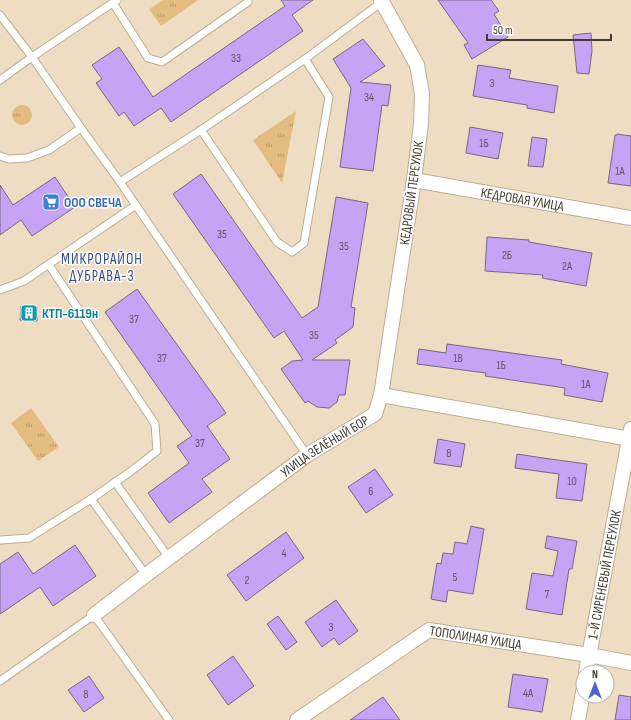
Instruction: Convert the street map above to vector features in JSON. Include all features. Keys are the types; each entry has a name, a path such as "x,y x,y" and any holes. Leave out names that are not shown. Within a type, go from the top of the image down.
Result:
{"street":[{"name":"КЕДРОВЫЙ ПЕРЕУЛОК","path":"381,1 417,65 422,94 414,180 381,395"},
{"name":"КЕДРОВАЯ УЛИЦА","path":"414,180 631,218"},
{"path":"381,395 630,436"},
{"name":"УЛИЦА ЗЕЛЁНЫЙ БОР","path":"94,615 307,455 375,414 381,395"},
{"name":"1-Й СИРЕНЕВЫЙ ПЕРЕУЛОК","path":"587,664 630,436"},
{"name":"ТОПОЛИНАЯ УЛИЦА","path":"298,720 429,630 631,663"},
{"path":"578,720 581,704"}],"lane":[{"path":"0,80 115,2 148,58 162,62 248,2 248,0"},
{"path":"120,182 202,130 305,59 381,1"},
{"path":"0,15 32,57 120,182 307,455"},
{"path":"202,130 277,242 292,252 304,243 329,97 305,59"},
{"path":"0,156 9,159 27,158 48,150 81,128"},
{"path":"0,290 24,282 136,205"},
{"path":"0,540 29,538 92,499 157,451 156,424 49,265"},
{"path":"115,482 169,558"},
{"path":"92,499 146,575"},
{"path":"0,681 94,615 169,720"}],"green space":[{"path":"163,0 198,0 161,26 149,9"},
{"path":"22,105 29,108 32,115 29,122 22,125 15,122 12,115 15,108"},
{"path":"296,111 282,183 253,140"},
{"path":"31,408 59,447 38,461 11,423"}],"building":[{"path":"281,0 313,0 292,15 303,31 171,122 161,108 134,126 124,112 119,116 96,83 102,79 92,65 119,47 153,97 285,6"},
{"path":"438,0 491,0 499,11 494,14 508,37 472,59 464,45 468,43"},
{"path":"591,33 592,51 589,74 577,73 573,35"},
{"path":"363,39 385,66 360,82 391,85 388,106 382,105 373,171 340,167 351,88 333,59"},
{"path":"478,65 511,70 509,78 558,86 554,113 527,108 527,105 473,96"},
{"path":"470,127 503,133 498,159 466,153"},
{"path":"615,135 631,136 631,186 608,183"},
{"path":"532,137 547,139 543,167 528,166"},
{"path":"201,174 302,318 318,307 336,197 368,203 351,307 355,308 353,327 335,340 337,343 312,360 350,360 345,395 339,395 337,402 329,408 317,407 308,401 305,403 281,369 292,361 303,360 284,331 274,338 173,194"},
{"path":"55,177 75,207 32,236 21,220 0,235 0,185 13,205"},
{"path":"487,237 529,240 529,242 592,253 586,286 542,278 543,275 485,271"},
{"path":"137,289 226,413 207,426 230,459 202,479 212,492 169,523 148,493 189,463 177,446 192,436 105,312"},
{"name":"КТП-6119н","path":"21,306 37,307 37,321 20,320"},
{"path":"447,344 562,360 561,364 608,373 602,402 564,395 565,388 485,376 486,373 417,364 419,349 446,353"},
{"path":"438,439 465,444 461,467 434,463"},
{"path":"517,454 587,464 582,501 556,498 559,474 515,468"},
{"path":"375,469 393,495 366,513 348,487"},
{"path":"471,526 484,529 473,594 448,590 446,602 431,599 437,563 441,564 443,553 453,554 455,542 467,544"},
{"path":"286,532 304,558 246,601 227,575"},
{"path":"547,536 577,541 572,569 569,569 562,615 526,609 532,573 553,576 558,551 545,548"},
{"path":"75,545 96,576 53,606 40,587 0,614 0,564 18,552 33,574"},
{"path":"336,600 358,631 339,645 334,638 322,647 305,622"},
{"path":"278,616 297,642 286,650 267,624"},
{"path":"233,656 254,686 228,705 207,675"},
{"path":"513,674 548,679 542,712 508,707"},
{"path":"89,676 104,698 84,712 68,690"},
{"path":"619,695 631,697 631,720 615,720"},
{"path":"383,697 400,720 350,720"}],"place":[{"name":"ООО СВЕЧА","path":"51,202"},
{"name":"КТП-6119н","path":"29,313"}],"district":[{"name":"МИКРОРАЙОН ДУБРАВА-3","path":"102,268"}]}
